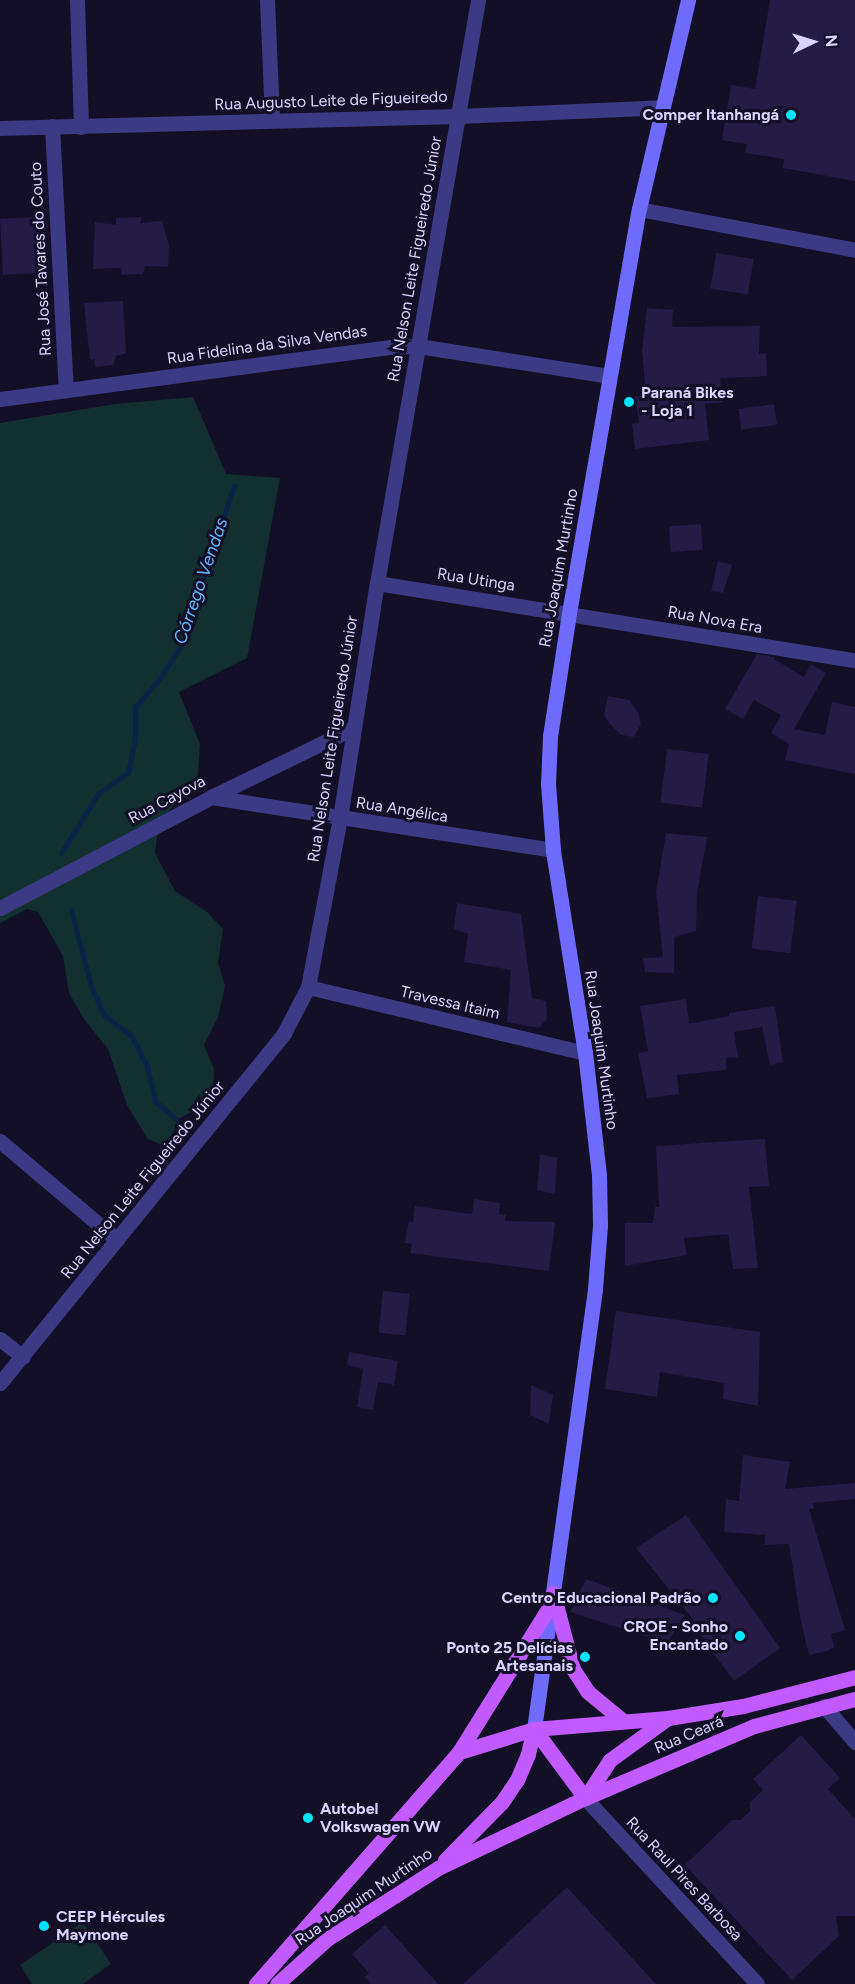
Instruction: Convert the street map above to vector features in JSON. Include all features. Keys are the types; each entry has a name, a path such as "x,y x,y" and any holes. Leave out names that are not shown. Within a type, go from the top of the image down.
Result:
{"main road":[{"name":"Rua Joaquim Murtinho","path":"534,1729 595,1289 600,1225 599,1175 585,1053 553,850 548,784 550,736 639,209 688,0"},
{"name":"Rua Joaquim Murtinho","path":"256,1984 459,1752 552,1599"},
{"path":"552,1599 573,1669 588,1692 622,1720"},
{"name":"Rua Ceará","path":"534,1729 668,1718 743,1706 855,1677"},
{"name":"Rua Ceará","path":"542,1819 585,1798 754,1726 855,1699"},
{"path":"534,1729 585,1798 610,1760 668,1718"},
{"path":"459,1752 534,1729"},
{"path":"438,1868 502,1802 517,1780 528,1754 534,1729"},
{"name":"Rua Joaquim Murtinho","path":"277,1984 327,1939 438,1868 542,1819"}],"street":[{"path":"77,0 81,127"},
{"path":"267,0 272,120"},
{"name":"Rua Nelson Leite Figueiredo Júnior","path":"0,1383 284,1033 308,987 340,818 377,583 478,0"},
{"name":"Rua Augusto Leite de Figueiredo","path":"0,128 459,116 663,107"},
{"name":"Rua José Tavares do Couto","path":"52,126 66,390"},
{"path":"639,209 855,250"},
{"name":"Rua Fidelina da Silva Vendas","path":"0,399 391,347 418,346 609,376"},
{"name":"Rua Utinga","path":"377,583 569,613"},
{"name":"Rua Nova Era","path":"569,613 855,660"},
{"name":"Rua Cayova","path":"0,908 211,797 353,728"},
{"name":"Rua Angélica","path":"211,797 553,850"},
{"name":"Travessa Itaim","path":"308,987 585,1053"},
{"path":"0,1141 117,1240"},
{"path":"0,1339 23,1357"},
{"path":"824,1706 855,1742"},
{"name":"Rua Raul Pires Barbosa","path":"585,1798 757,1984"}],"green space":[{"path":"193,397 226,474 280,478 247,658 179,692 200,744 198,776 159,823 155,853 175,891 207,912 223,929 218,963 225,986 218,1017 204,1045 214,1069 213,1099 177,1120 174,1132 162,1145 148,1139 127,1105 108,1049 84,1019 69,993 63,956 38,912 27,909 0,923 0,423 115,404"},
{"path":"83,1922 111,1964 83,1984 32,1984 20,1965"}],"building":[{"name":"Comper Itanhangá","path":"770,0 855,0 855,181 783,168 784,159 745,153 747,144 722,140 731,85 755,89"},
{"path":"35,217 38,273 3,275 0,219"},
{"path":"142,217 140,223 162,221 169,245 168,267 145,266 143,274 122,275 121,268 93,269 95,222 116,225 116,218"},
{"path":"716,253 754,259 748,295 710,289"},
{"path":"123,301 126,353 116,356 113,365 95,367 95,359 90,360 84,303"},
{"path":"647,308 673,310 672,327 760,326 759,354 766,353 767,376 720,378 723,402 705,404 709,440 635,449 632,424 639,423 635,397 646,395 642,351"},
{"path":"774,404 777,425 741,430 738,409"},
{"path":"701,524 703,550 671,552 669,526"},
{"path":"718,561 732,565 723,593 711,591"},
{"path":"757,654 775,657 774,659 804,677 811,664 826,673 794,729 825,735 832,702 855,707 855,774 785,760 789,744 771,733 781,715 754,700 743,719 725,709"},
{"path":"608,696 629,700 638,713 641,724 634,737 621,735 609,723 604,715"},
{"path":"667,749 709,754 702,808 660,803"},
{"path":"666,833 707,837 697,893 696,931 674,937 674,973 645,972 643,958 663,957 656,892"},
{"path":"758,896 797,901 790,953 752,949"},
{"path":"457,903 521,914 532,998 546,1001 547,1019 539,1028 507,1022 511,970 464,962 468,934 454,929"},
{"path":"686,999 689,1024 729,1016 729,1013 775,1006 783,1062 770,1065 762,1027 734,1032 738,1057 726,1058 726,1070 677,1075 679,1094 647,1098 638,1053 648,1051 640,1006"},
{"path":"765,1139 769,1186 749,1187 758,1268 733,1269 728,1234 684,1238 687,1255 625,1266 625,1223 653,1223 655,1207 659,1207 656,1146"},
{"path":"540,1154 557,1158 555,1194 537,1190"},
{"path":"474,1199 500,1203 499,1214 506,1215 505,1221 555,1222 549,1271 410,1253 412,1244 405,1243 409,1221 413,1222 415,1206 472,1214"},
{"path":"383,1291 410,1294 405,1336 379,1333"},
{"path":"616,1311 760,1332 758,1406 723,1399 724,1383 660,1372 657,1397 605,1389"},
{"path":"349,1352 398,1361 394,1385 378,1382 373,1410 357,1407 363,1369 347,1365"},
{"path":"531,1385 553,1395 549,1424 530,1415"},
{"path":"743,1455 790,1462 785,1489 855,1483 855,1499 813,1503 814,1508 809,1509 845,1630 831,1634 834,1647 827,1651 809,1655 801,1622 789,1544 765,1545 765,1535 724,1532 726,1499 739,1501"},
{"path":"686,1515 780,1648 734,1681 708,1646 691,1617 636,1548"},
{"path":"586,1579 685,1615 667,1643 570,1612"},
{"path":"801,1735 840,1778 828,1789 855,1819 855,1916 836,1916 839,1936 792,1980 685,1865 732,1820 741,1820 750,1811 750,1802 763,1790 753,1779"},
{"path":"567,1887 656,1984 463,1984"},
{"path":"385,1925 438,1984 371,1984 365,1977 369,1973 352,1954"}],"waterway":[{"name":"Córrego Vendas","path":"61,853 98,794 128,772 135,738 135,707 161,677 181,645 234,486"},
{"name":"Córrego Vendas","path":"71,910 91,986 104,1015 131,1035 147,1066 155,1101 177,1120"}],"place":[{"name":"Comper Itanhangá","path":"791,115"},
{"name":"Paraná Bikes - Loja 1","path":"629,402"},
{"name":"Centro Educacional Padrão","path":"713,1598"},
{"name":"CROE - Sonho Encantado","path":"740,1636"},
{"name":"Ponto 25 Delícias Artesanais","path":"585,1657"},
{"name":"Autobel Volkswagen VW","path":"308,1818"},
{"name":"CEEP Hércules Maymone","path":"44,1926"}]}
